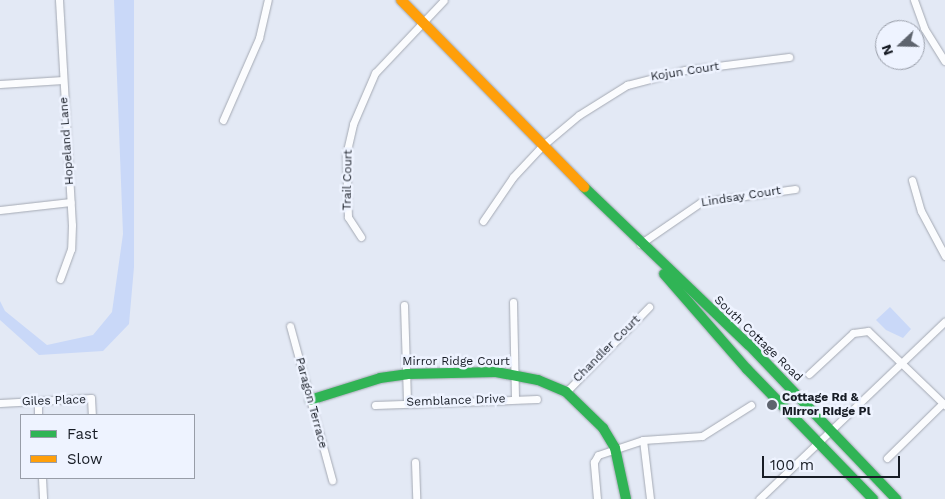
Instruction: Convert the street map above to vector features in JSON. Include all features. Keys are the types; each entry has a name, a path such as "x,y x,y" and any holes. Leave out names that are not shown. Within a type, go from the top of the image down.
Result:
{"street":[{"name":"Hopeland Lane","path":"59,0 71,202 71,250 60,280"},
{"path":"223,120 259,38 268,0"},
{"name":"South Cottage Road","path":"401,0 640,244 749,345 896,499"},
{"name":"Trail Court","path":"361,237 348,217 346,155 352,124 376,73 421,22 444,0"},
{"path":"914,0 924,28 945,61"},
{"name":"Kojun Court","path":"483,220 513,177 542,146 606,97 649,77 789,57"},
{"path":"0,84 63,80"},
{"path":"912,180 921,211 945,256"},
{"name":"Lindsay Court","path":"640,244 701,202 795,189"},
{"path":"0,210 71,202"},
{"name":"South Cottage Road","path":"640,244 707,326 873,499"},
{"path":"513,302 515,399"},
{"path":"404,305 407,403"},
{"name":"Chandler Court","path":"566,392 649,307"},
{"path":"763,498 945,320"},
{"name":"Paragon Terrace","path":"290,326 332,480"},
{"path":"809,374 860,331 875,336 944,404 887,458"},
{"name":"Mirror Ridge Court","path":"310,400 380,378 407,374 515,374 566,392 597,421 615,448 626,499"},
{"name":"Giles Place","path":"0,403 91,398 92,414"},
{"name":"Semblance Drive","path":"376,405 537,399"},
{"path":"38,401 38,414"},
{"path":"596,499 596,458 615,448 644,440 702,436 751,405"},
{"path":"644,440 650,499"},
{"path":"415,462 416,499"},
{"path":"42,479 43,499"}],"shaded area":[{"path":"114,0 134,0 134,267 129,324 103,351 39,355 0,320 0,301 5,311 47,345 93,335 112,312 123,234"},
{"path":"890,307 911,329 903,338 886,330 876,320"}],"traffic: fast":[{"path":"584,187 749,345 896,499"},
{"path":"664,274 747,369 873,499"},
{"path":"310,400 380,378 407,374 496,372 538,380 566,392 603,428 615,448 626,499"}],"traffic: slow":[{"path":"401,0 584,187"}],"place":[{"name":"Cottage Rd & Mirror Ridge Pl","path":"772,405"}]}
